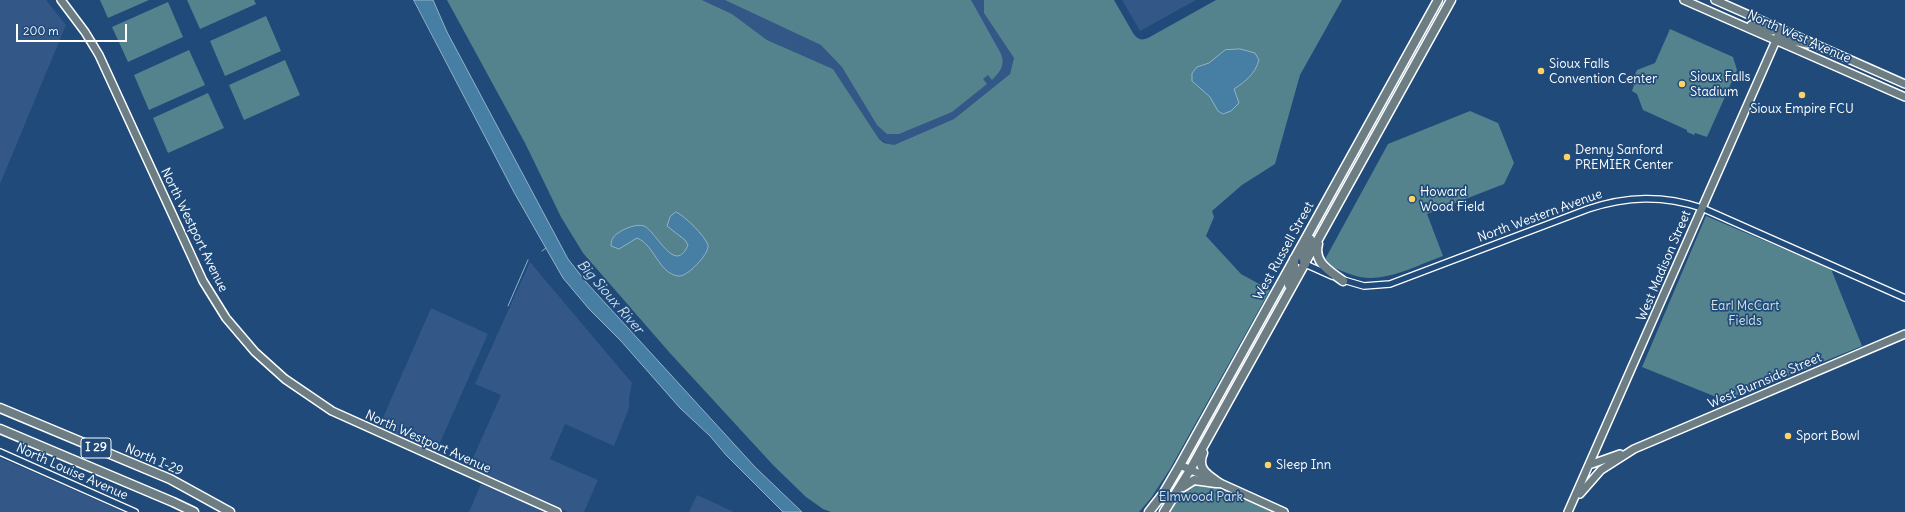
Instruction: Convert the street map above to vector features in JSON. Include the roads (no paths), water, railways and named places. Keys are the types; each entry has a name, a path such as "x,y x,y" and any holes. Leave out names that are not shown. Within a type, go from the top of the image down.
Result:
{"highway":[{"name":"West Russell Street","path":"1149,512 1163,494 1180,465 1438,0"},
{"name":"West Russell Street","path":"1164,512 1212,431 1451,0"},
{"path":"1305,264 1303,259 1304,253 1325,203"},
{"path":"1327,223 1318,246 1318,258 1326,268 1343,281"},
{"path":"1278,312 1294,271 1294,259"},
{"name":"North I-29","path":"0,408 170,479 230,512"},
{"name":"I 29","path":"0,429 194,512"},
{"path":"1212,431 1200,464 1205,473 1219,483"},
{"path":"1173,499 1185,485 1191,481 1202,480 1219,483"},
{"path":"126,482 141,492 183,512"}],"main road":[{"name":"North Westport Avenue","path":"61,0 85,32 99,55 203,281 226,318 255,352 295,387 332,411 557,512"},
{"name":"North West Avenue","path":"1684,0 1905,97"},
{"name":"North West Avenue","path":"1715,0 1905,84"},
{"path":"1737,23 1772,31 1781,29"},
{"name":"West Madison Street","path":"1570,510 1781,29"},
{"path":"1776,40 1785,39 1819,46"},
{"name":"West Burnside Street","path":"1589,465 1634,450 1905,334"},
{"name":"West Burnside Street","path":"1570,510 1587,484 1601,470 1634,450"},
{"path":"1180,465 1284,512"}],"street":[{"name":"North Western Avenue","path":"1294,259 1343,281 1364,286 1390,284 1588,209 1621,200 1661,199 1702,208 1905,298"},
{"name":"North Louise Avenue","path":"0,452 135,512"}],"waterway":[{"path":"542,251 546,248"},
{"path":"508,306 528,260"}],"place":[{"name":"Sioux Falls Convention Center","path":"1541,71"},
{"name":"Sioux Falls Stadium","path":"1682,84"},
{"name":"Sioux Empire FCU","path":"1802,95"},
{"name":"Denny Sanford PREMIER Center","path":"1567,157"},
{"name":"Howard Wood Field","path":"1412,199"},
{"name":"Sport Bowl","path":"1788,436"},
{"name":"Sleep Inn","path":"1268,465"}],"water label":[{"name":"Big Sioux River","path":"610,297"}],"park label":[{"name":"Earl McCart Fields","path":"1745,314"},
{"name":"Elmwood Park","path":"1201,497"}]}
